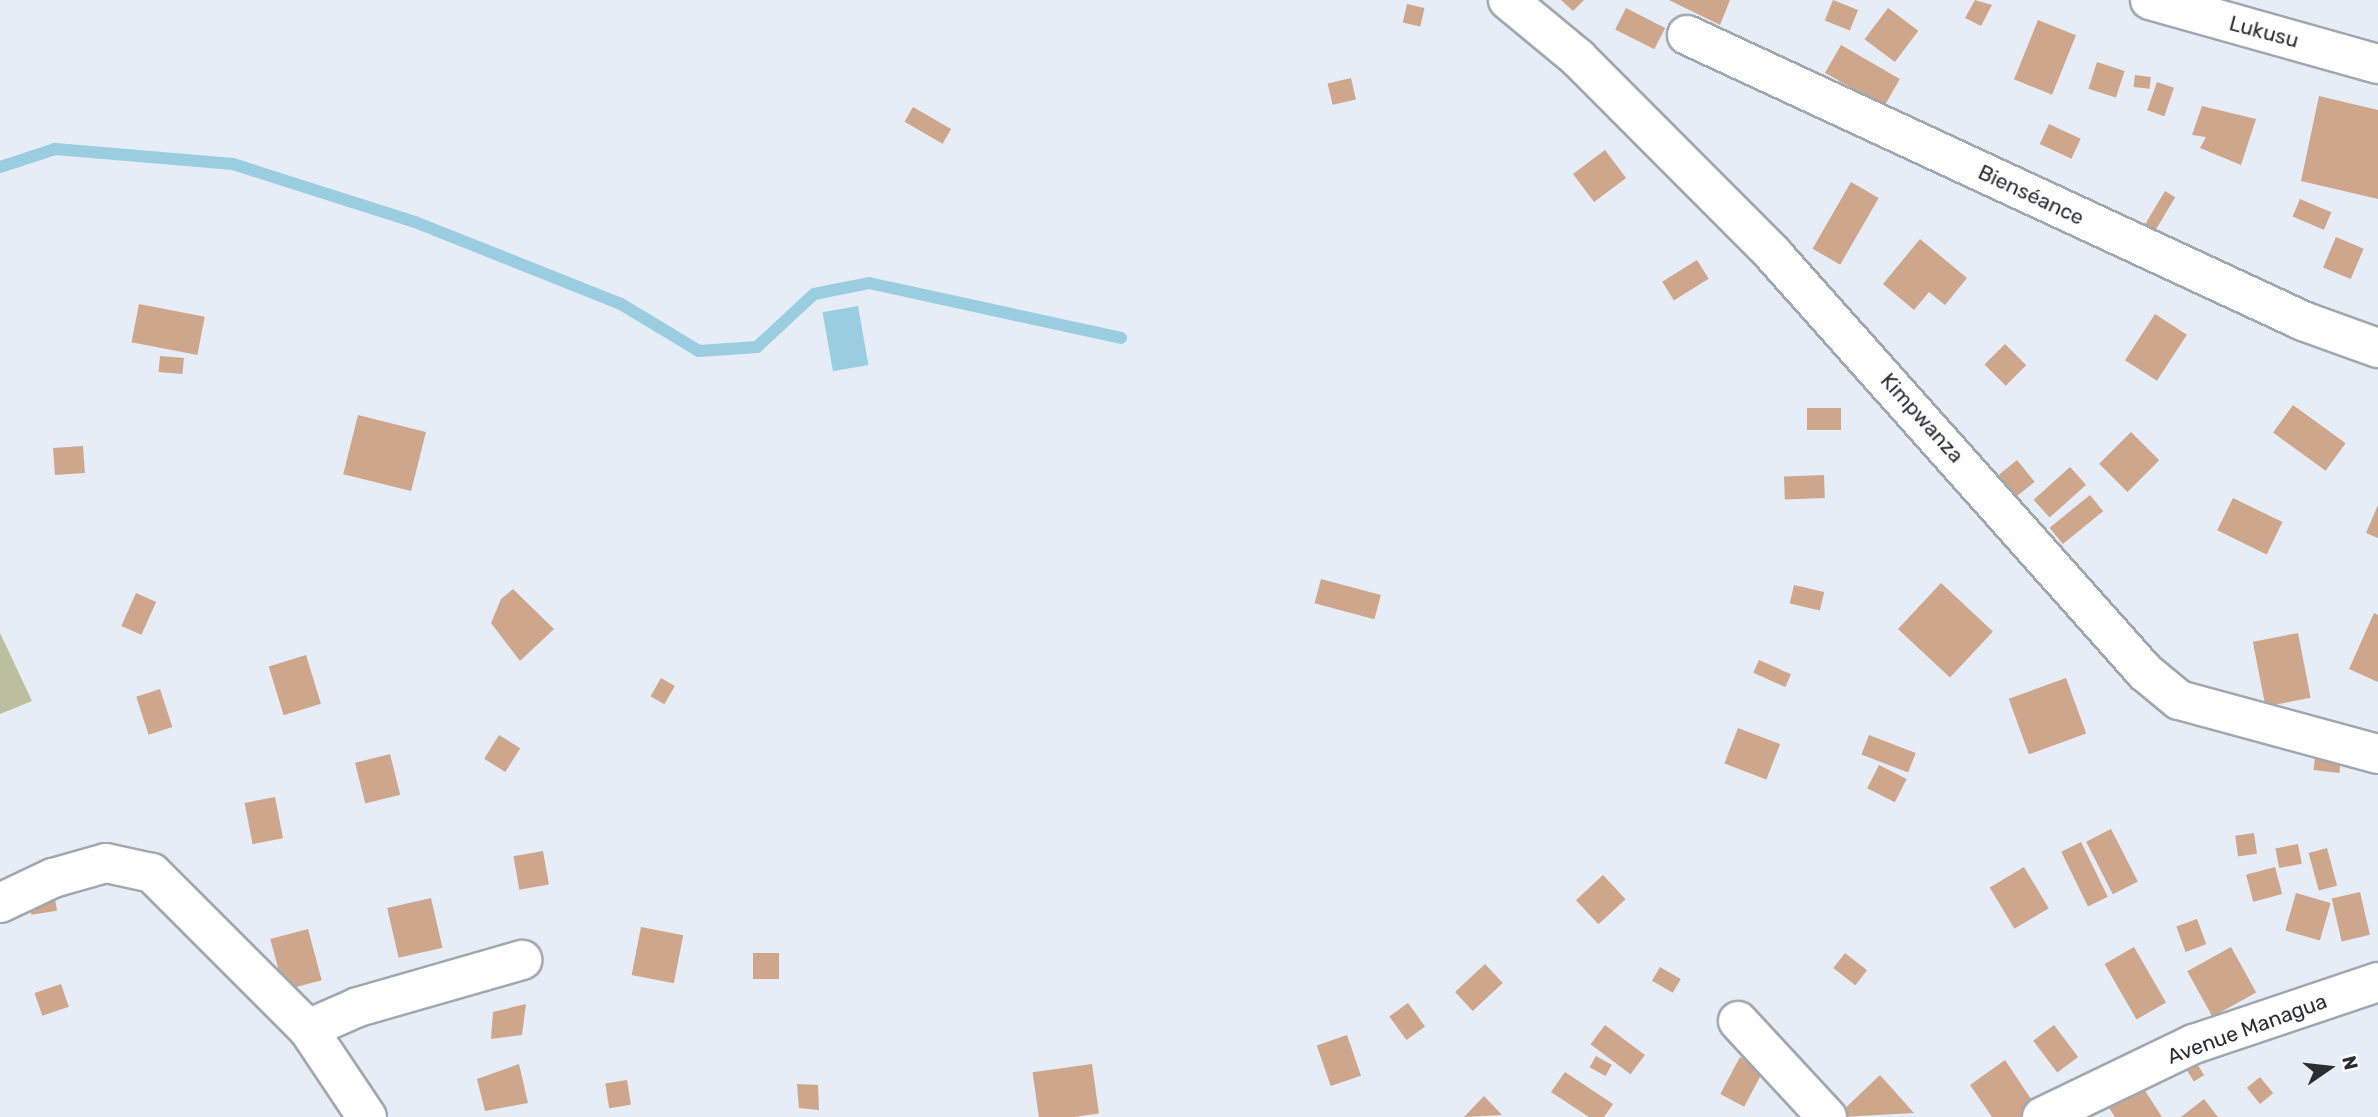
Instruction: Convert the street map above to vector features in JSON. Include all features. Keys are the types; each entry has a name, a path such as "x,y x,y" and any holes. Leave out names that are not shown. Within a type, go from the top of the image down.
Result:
{"street":[{"name":"Kimpwanza","path":"1508,0 1578,58 1773,254 2145,672 2179,701 2378,754"},
{"name":"Lukusu","path":"2150,0 2378,64"},
{"name":"Bienséance","path":"1687,35 2303,321 2378,348"},
{"path":"0,903 53,878 106,863 152,873 308,1029 367,1117"},
{"path":"308,1029 358,1007 522,960"},
{"name":"Avenue Managua","path":"2042,1117 2194,1044 2378,982"},
{"path":"1738,1021 1827,1117"}],"green space":[{"path":"0,633 32,701 0,714"}],"water":[{"path":"858,306 868,365 833,371 823,312"}],"building":[{"path":"1561,0 1584,0 1573,11"},
{"path":"1669,0 1730,0 1720,25"},
{"path":"1833,0 1858,10 1850,31 1825,20"},
{"path":"1975,0 1992,5 1981,26 1965,18"},
{"path":"1407,4 1425,8 1420,27 1403,23"},
{"path":"1626,8 1665,28 1654,49 1615,29"},
{"path":"1888,8 1918,31 1895,62 1865,39"},
{"path":"2038,20 2076,35 2052,95 2014,79"},
{"path":"1841,45 1900,79 1884,107 1825,73"},
{"path":"2097,62 2125,71 2116,98 2088,89"},
{"path":"2135,75 2151,77 2149,89 2134,87"},
{"path":"1351,78 1356,99 1333,105 1328,83"},
{"path":"2157,82 2174,88 2164,116 2147,110"},
{"path":"2319,96 2378,110 2378,199 2301,181"},
{"path":"2202,106 2256,119 2241,165 2200,148 2206,137 2192,135"},
{"path":"913,107 951,129 943,144 904,122"},
{"path":"2049,124 2081,139 2071,159 2040,144"},
{"path":"1605,150 1626,178 1594,202 1573,174"},
{"path":"1851,182 1879,198 1840,265 1812,249"},
{"path":"2165,191 2175,197 2151,238 2140,232"},
{"path":"2300,199 2331,212 2324,230 2293,216"},
{"path":"2336,237 2364,249 2351,279 2323,267"},
{"path":"1920,239 1967,278 1945,305 1929,292 1914,310 1883,284"},
{"path":"1697,260 1709,279 1674,300 1662,282"},
{"path":"139,304 205,317 197,355 132,342"},
{"path":"2155,314 2187,335 2157,381 2125,360"},
{"path":"2005,344 2026,365 2006,386 1984,365"},
{"path":"160,356 184,358 183,374 159,372"},
{"path":"2293,405 2346,443 2326,471 2273,433"},
{"path":"1807,408 1841,408 1841,430 1807,430"},
{"path":"358,415 426,432 411,491 343,474"},
{"path":"2131,432 2159,460 2127,492 2099,464"},
{"path":"83,446 85,473 55,475 53,448"},
{"path":"2017,460 2035,482 2007,504 1989,483"},
{"path":"2070,467 2086,485 2050,518 2034,500"},
{"path":"1824,475 1825,498 1785,499 1784,476"},
{"path":"2090,495 2103,511 2063,544 2050,528"},
{"path":"2233,498 2282,522 2267,554 2217,530"},
{"path":"2378,505 2378,538 2366,533"},
{"path":"1321,579 1381,595 1374,619 1315,603"},
{"path":"1941,583 1993,631 1950,677 1898,629"},
{"path":"1794,585 1824,592 1820,610 1790,604"},
{"path":"513,589 554,629 520,661 491,623 501,599"},
{"path":"136,593 156,602 141,635 121,626"},
{"path":"2374,613 2378,615 2378,682 2349,669"},
{"path":"2298,633 2311,698 2265,707 2253,642"},
{"path":"306,655 321,704 284,715 269,666"},
{"path":"1759,660 1791,674 1785,687 1753,673"},
{"path":"661,678 675,686 664,704 650,696"},
{"path":"2066,678 2086,733 2029,754 2009,699"},
{"path":"160,689 172,727 149,735 136,697"},
{"path":"1738,728 1780,744 1766,780 1724,763"},
{"path":"499,735 520,748 505,772 484,759"},
{"path":"1869,735 1916,753 1908,773 1861,755"},
{"path":"390,754 400,795 365,803 355,763"},
{"path":"2315,758 2341,761 2339,773 2314,770"},
{"path":"1879,765 1907,779 1895,802 1867,788"},
{"path":"275,797 283,838 253,844 245,803"},
{"path":"2111,829 2138,882 2113,894 2086,842"},
{"path":"2254,833 2257,854 2238,856 2235,836"},
{"path":"2081,842 2108,897 2088,906 2061,852"},
{"path":"2298,844 2302,864 2279,868 2275,848"},
{"path":"2327,848 2337,886 2319,891 2309,853"},
{"path":"543,851 549,884 519,890 513,856"},
{"path":"2024,867 2049,908 2014,929 1990,888"},
{"path":"2275,867 2282,894 2253,902 2246,875"},
{"path":"1603,875 1626,899 1598,924 1576,900"},
{"path":"54,892 57,911 31,915 28,896"},
{"path":"2360,892 2370,935 2342,941 2332,899"},
{"path":"2296,893 2331,903 2320,940 2285,930"},
{"path":"431,898 442,948 399,958 387,908"},
{"path":"2197,919 2206,944 2186,952 2176,927"},
{"path":"641,927 683,935 674,983 632,975"},
{"path":"308,929 322,980 284,990 270,939"},
{"path":"2134,947 2166,1002 2137,1019 2105,964"},
{"path":"2231,947 2256,992 2212,1017 2187,971"},
{"path":"753,953 779,953 779,979 753,979"},
{"path":"1845,953 1867,970 1855,985 1833,968"},
{"path":"1485,964 1503,983 1473,1011 1455,992"},
{"path":"1660,967 1681,979 1673,993 1652,981"},
{"path":"61,984 69,1007 42,1016 35,993"},
{"path":"1408,1003 1425,1026 1406,1040 1389,1017"},
{"path":"526,1004 522,1035 491,1039 493,1012"},
{"path":"1605,1025 1645,1055 1630,1074 1591,1044"},
{"path":"2054,1025 2078,1057 2057,1073 2033,1041"},
{"path":"1347,1035 1361,1076 1331,1086 1317,1045"},
{"path":"1596,1056 1612,1065 1605,1076 1590,1067"},
{"path":"1740,1057 1764,1070 1744,1107 1720,1094"},
{"path":"2194,1059 2204,1075 2194,1081 2184,1065"},
{"path":"2005,1060 2037,1108 2024,1117 1992,1117 1970,1085"},
{"path":"519,1064 528,1103 485,1111 477,1079"},
{"path":"1092,1064 1099,1114 1039,1117 1033,1072"},
{"path":"1565,1072 1613,1104 1604,1117 1589,1117 1551,1092"},
{"path":"1880,1075 1914,1113 1842,1117 1839,1114"},
{"path":"2260,1077 2273,1093 2260,1104 2247,1088"},
{"path":"627,1080 631,1105 609,1108 605,1083"},
{"path":"797,1084 818,1085 819,1110 799,1108"},
{"path":"2142,1086 2162,1117 2115,1117 2109,1108"},
{"path":"1484,1096 1502,1115 1464,1117"},
{"path":"2204,1099 2218,1117 2181,1117"}],"waterway":[{"path":"0,167 55,149 233,164 415,222 621,304 699,351 757,347 814,294 869,283 1121,338"}]}
